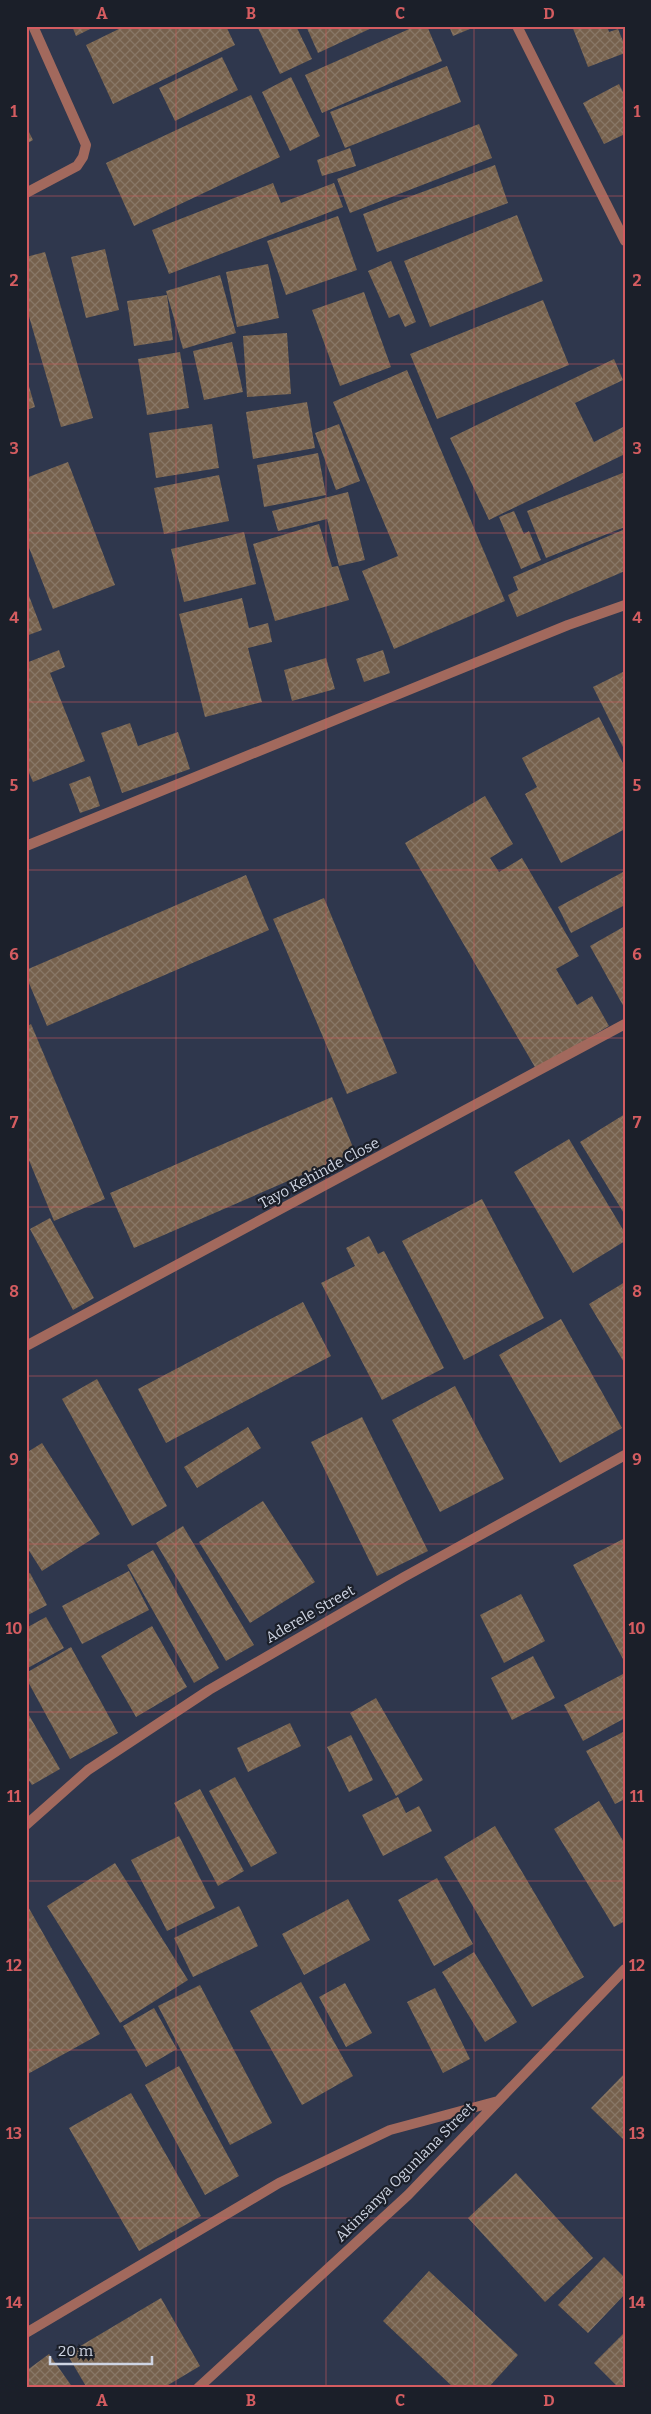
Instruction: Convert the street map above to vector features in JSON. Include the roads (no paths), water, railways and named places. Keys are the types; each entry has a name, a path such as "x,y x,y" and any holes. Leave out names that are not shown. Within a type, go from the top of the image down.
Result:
{"street":[{"path":"26,193 77,166 83,157 86,145 33,26"},
{"path":"517,26 625,241"},
{"path":"26,846 568,625 625,605"},
{"name":"Tayo Kehinde Close","path":"26,1346 625,1024"},
{"name":"Aderele Street","path":"26,1825 88,1770 209,1690 404,1577 625,1455"},
{"name":"Akinsanya Ogunlana Street","path":"198,2388 408,2195 625,1969"},
{"path":"26,2333 279,2183 390,2130 498,2101"}]}
